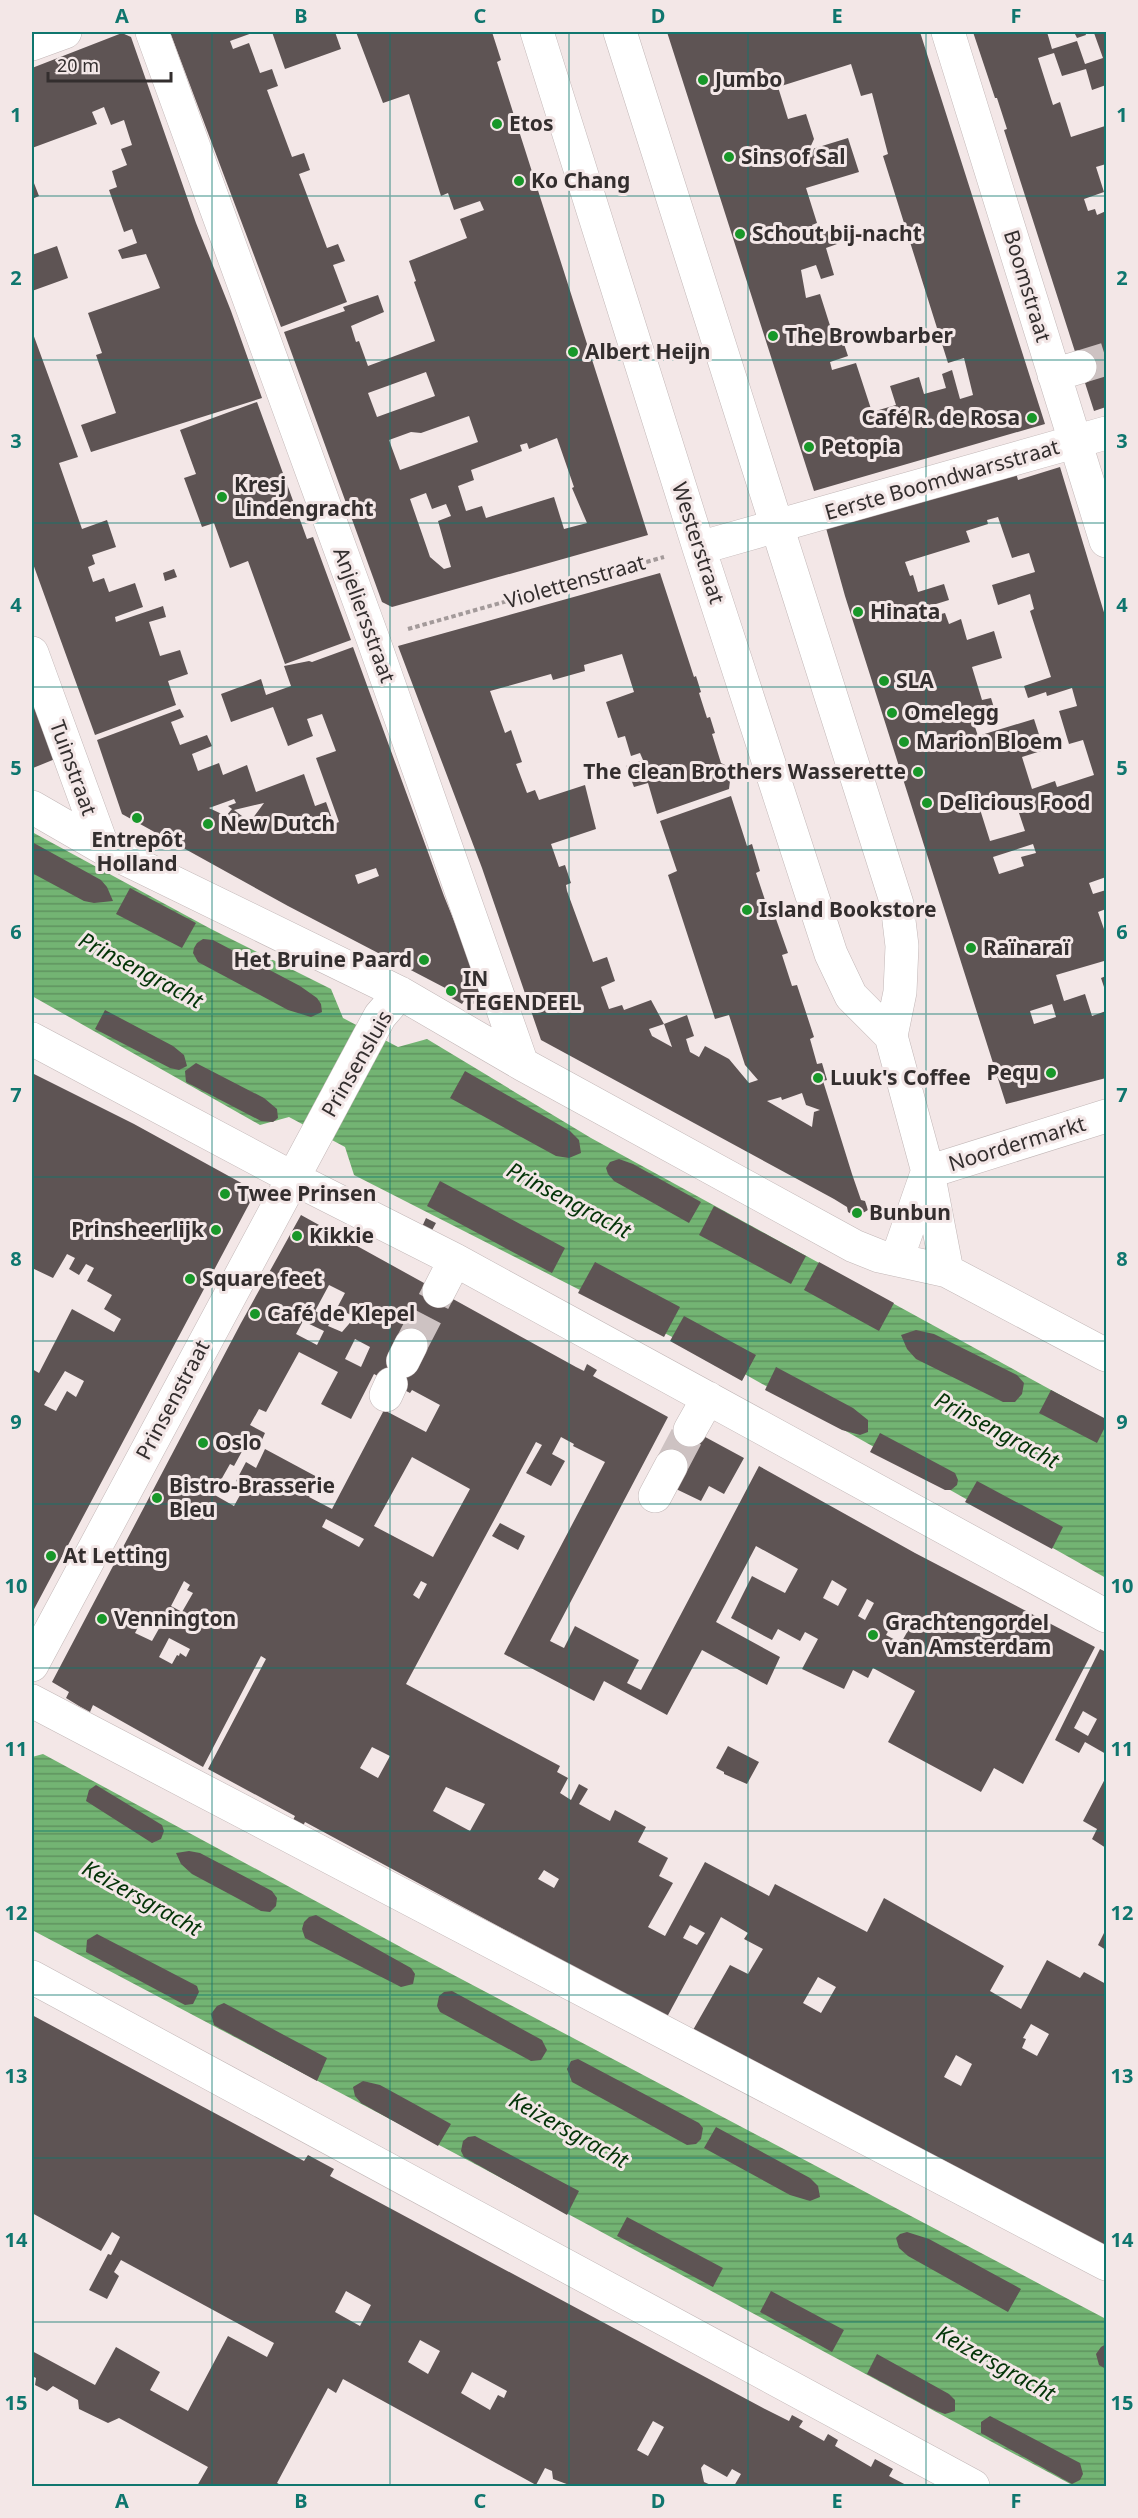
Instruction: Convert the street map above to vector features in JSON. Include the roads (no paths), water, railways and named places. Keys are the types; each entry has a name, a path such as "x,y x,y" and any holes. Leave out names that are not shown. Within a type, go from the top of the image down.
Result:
{"street":[{"path":"32,44 65,32"},
{"name":"Anjeliersstraat","path":"152,32 373,639 522,1064"},
{"name":"Westerstraat","path":"537,32 699,548 831,954 851,996 891,1036"},
{"name":"Westerstraat","path":"620,32 897,904 902,946 900,980 891,1036 928,1172 947,1271"},
{"name":"Boomstraat","path":"948,32 1067,371 1075,442 1107,541"},
{"name":"Eerste Boomdwarsstraat","path":"777,527 1107,433"},
{"path":"699,548 777,527"},
{"name":"Tuinstraat","path":"32,653 103,848"},
{"path":"32,807 390,1004 522,1064 854,1246 879,1256 947,1271 1107,1354"},
{"name":"Prinsensluis","path":"316,1136 390,1004"},
{"path":"32,1039 293,1178 455,1260 1107,1616"},
{"name":"Noordermarkt","path":"928,1172 1107,1116"},
{"name":"Prinsenstraat","path":"32,1665 316,1136"},
{"path":"897,1259 928,1172"},
{"path":"439,1291 455,1260"},
{"path":"690,1430 708,1398"},
{"path":"655,1496 671,1466"},
{"path":"32,1701 1107,2264"},
{"path":"32,1977 973,2487"}],"water":[{"name":"Prinsengracht","path":"32,832 211,929 331,989 343,1018 398,1047 427,1039 591,1138 1106,1420 1106,1578 741,1372 354,1175 345,1147 289,1117 260,1125 32,996"},
{"name":"Keizersgracht","path":"43,1754 410,1952 1106,2319 1106,2486 1074,2486 475,2164 32,1930 32,1757"}],"tunnel":[{"path":"1080,367 1106,359"},
{"path":"411,1345 439,1291"},
{"path":"671,1466 690,1430"}],"place":[{"name":"Jumbo","path":"703,80"},
{"name":"Etos","path":"497,124"},
{"name":"Sins of Sal","path":"729,157"},
{"name":"Ko Chang","path":"519,181"},
{"name":"Schout bij-nacht","path":"740,234"},
{"name":"The Browbarber","path":"773,336"},
{"name":"Albert Heijn","path":"573,352"},
{"name":"Café R. de Rosa","path":"1032,418"},
{"name":"Petopia","path":"809,447"},
{"name":"Kresj Lindengracht","path":"222,497"},
{"name":"Hinata","path":"858,612"},
{"name":"SLA","path":"884,681"},
{"name":"Omelegg","path":"892,713"},
{"name":"Marion Bloem","path":"904,742"},
{"name":"The Clean Brothers Wasserette","path":"918,772"},
{"name":"Delicious Food","path":"927,803"},
{"name":"Entrepôt Holland","path":"137,818"},
{"name":"New Dutch","path":"208,824"},
{"name":"Island Bookstore","path":"747,910"},
{"name":"Raïnaraï","path":"971,948"},
{"name":"Het Bruine Paard","path":"424,960"},
{"name":"IN TEGENDEEL","path":"451,991"},
{"name":"Pequ","path":"1051,1073"},
{"name":"Luuk's Coffee","path":"818,1078"},
{"name":"Twee Prinsen","path":"225,1194"},
{"name":"Bunbun","path":"857,1213"},
{"name":"Prinsheerlijk","path":"216,1230"},
{"name":"Kikkie","path":"297,1236"},
{"name":"Square feet","path":"190,1279"},
{"name":"Café de Klepel","path":"255,1314"},
{"name":"Oslo","path":"203,1443"},
{"name":"Bistro-Brasserie Bleu","path":"157,1498"},
{"name":"At Letting","path":"51,1556"},
{"name":"Vennington","path":"102,1619"},
{"name":"Grachtengordel van Amsterdam","path":"873,1635"}]}
